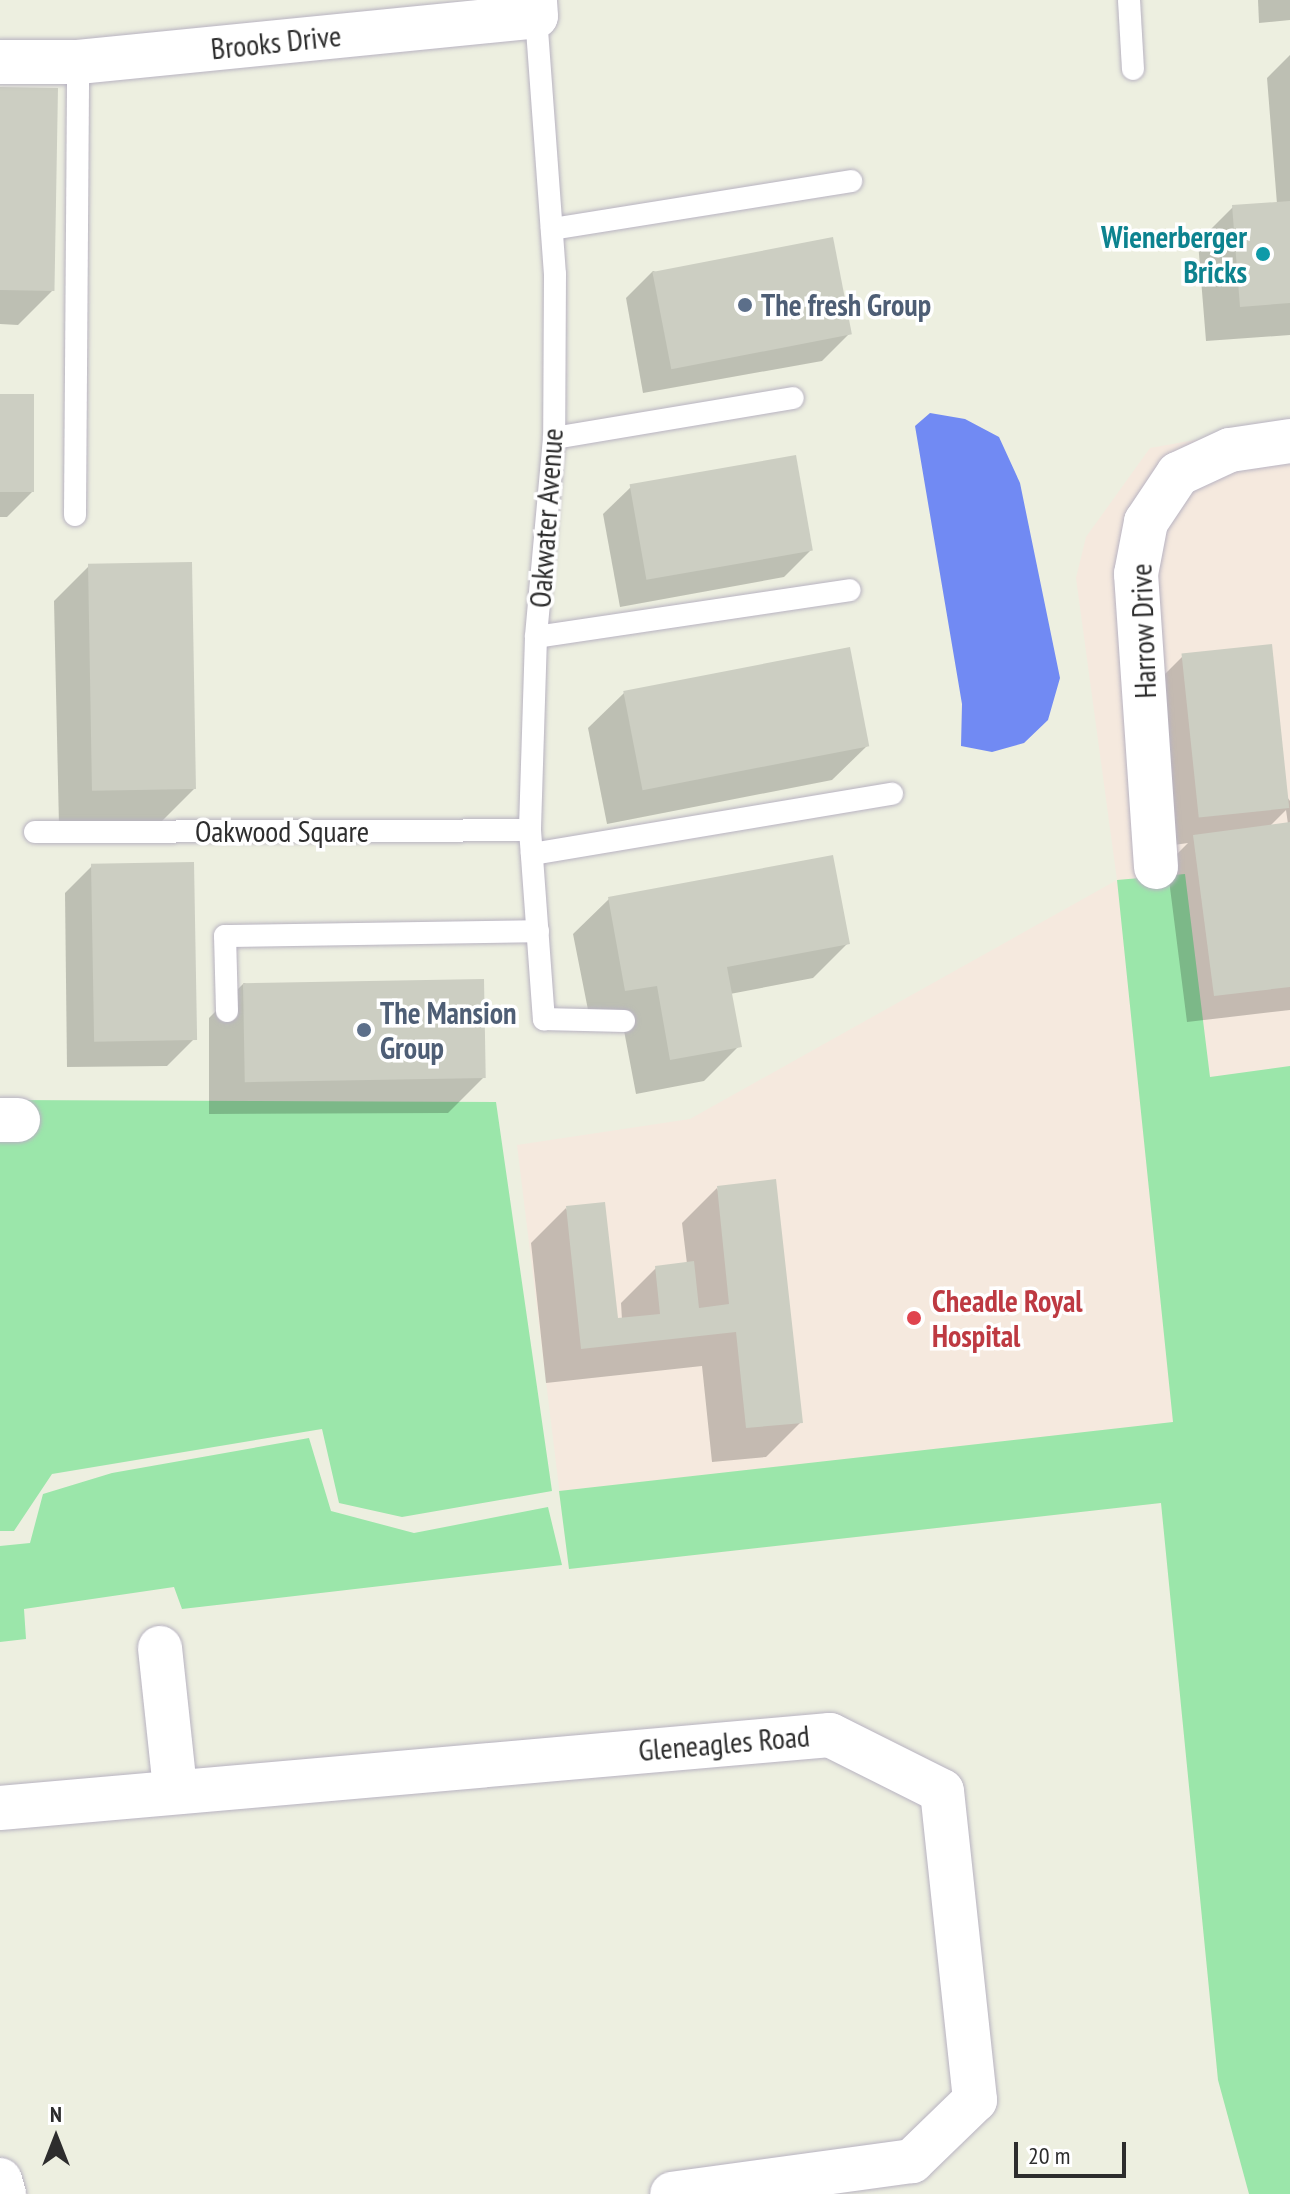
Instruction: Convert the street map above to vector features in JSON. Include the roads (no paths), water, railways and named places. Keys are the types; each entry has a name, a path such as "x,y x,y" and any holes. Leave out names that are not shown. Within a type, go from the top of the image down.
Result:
{"street":[{"name":"Brooks Drive","path":"0,62 78,62 536,8"},
{"name":"Harrow Drive","path":"1156,867 1136,574 1146,522 1178,474 1230,450 1290,441"},
{"path":"160,1648 175,1789"},
{"name":"Gleneagles Road","path":"0,1808 175,1789 830,1735 942,1791 975,2100 912,2161 672,2194"},
{"path":"0,2180 4,2194"}],"lane":[{"path":"1129,0 1133,69"},
{"name":"Oakwater Avenue","path":"536,8 552,229 554,438 536,637 530,830 544,1019 624,1021"},
{"path":"75,515 78,62"},
{"path":"552,229 851,181"},
{"path":"554,438 793,398"},
{"path":"536,637 849,590"},
{"path":"532,854 892,794"},
{"name":"Oakwood Square","path":"35,832 530,830"},
{"path":"227,1011 225,936 538,931"}],"water":[{"path":"930,413 965,419 999,437 1020,483 1060,678 1048,720 1024,743 992,752 961,746 962,704 915,426"}],"place":[{"name":"Wienerberger Bricks","path":"1263,254"},
{"name":"The fresh Group","path":"745,305"},
{"name":"The Mansion Group","path":"364,1030"},
{"name":"Cheadle Royal Hospital","path":"914,1318"}]}
